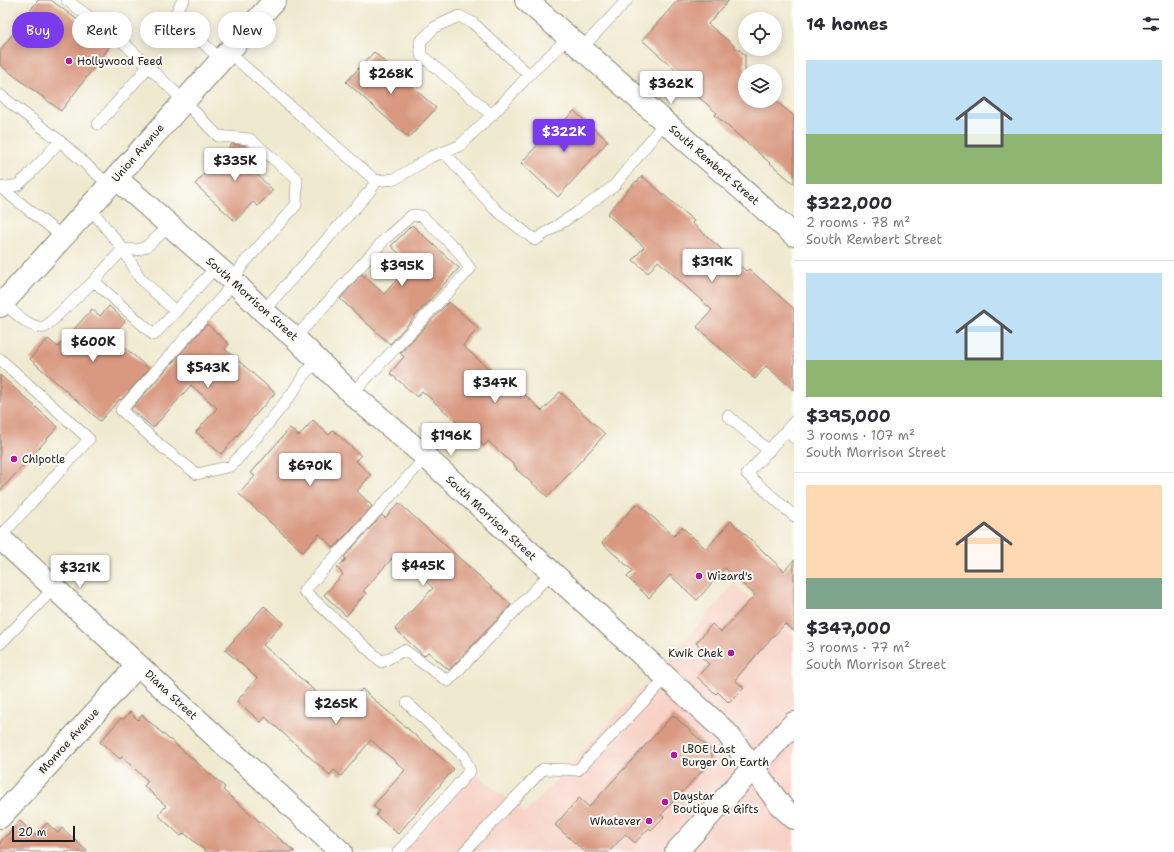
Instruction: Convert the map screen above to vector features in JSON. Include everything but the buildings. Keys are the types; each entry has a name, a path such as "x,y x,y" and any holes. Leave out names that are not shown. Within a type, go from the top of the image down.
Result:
{"street":[{"name":"Union Avenue","path":"1,304 90,208 275,0"},
{"name":"South Rembert Street","path":"526,0 665,122 792,228"},
{"name":"South Morrison Street","path":"113,182 170,226 225,273 263,312 295,338 352,394 426,457 727,733 781,806 794,818"},
{"name":"Diana Street","path":"0,538 341,852"},
{"name":"Monroe Avenue","path":"0,817 138,665"},
{"path":"676,852 794,723"}],"lane":[{"path":"67,0 125,44 218,136 250,139 297,178 296,205 244,263 225,273 176,312 154,335 94,281"},
{"path":"184,0 178,6 176,14 178,19 376,181 395,179 431,157 459,146 492,115 529,75 610,18 627,0"},
{"path":"492,115 421,55 420,42 435,27 458,16 473,23 529,75"},
{"path":"98,124 148,67"},
{"path":"0,95 113,182"},
{"path":"444,152 494,209 535,240 614,186 665,122"},
{"path":"1,188 18,185 60,141"},
{"path":"263,312 370,191 376,181"},
{"path":"1,188 63,237"},
{"path":"90,208 122,250 140,278 176,312"},
{"path":"295,338 386,238 412,215 422,216 458,251 470,269 352,394"},
{"path":"1,304 27,322 39,328 45,327 94,281 122,250 138,250 147,246 170,226"},
{"path":"225,273 223,296 120,410 162,447 197,474 231,466 264,430 293,392 306,372 318,362"},
{"path":"0,359 89,439 0,538"},
{"path":"728,416 769,451"},
{"path":"792,430 769,451 748,474 794,516"},
{"path":"426,457 304,591 382,662 404,650 448,681 551,573"},
{"path":"0,644 54,588"},
{"path":"464,852 544,769 578,770 666,678"},
{"path":"398,852 470,771 464,756 407,703"}],"shaded area":[{"path":"734,584 794,636 794,852 401,852 474,773 525,813 658,671"}],"place":[{"name":"Hollywood Feed","path":"69,61"},
{"name":"Chipotle","path":"14,459"},
{"name":"Wizard's","path":"699,576"},
{"name":"Kwik Chek","path":"731,653"},
{"name":"LBOE Last Burger On Earth","path":"674,755"},
{"name":"Daystar Boutique & Gifts","path":"665,802"},
{"name":"Whatever","path":"649,821"}]}
